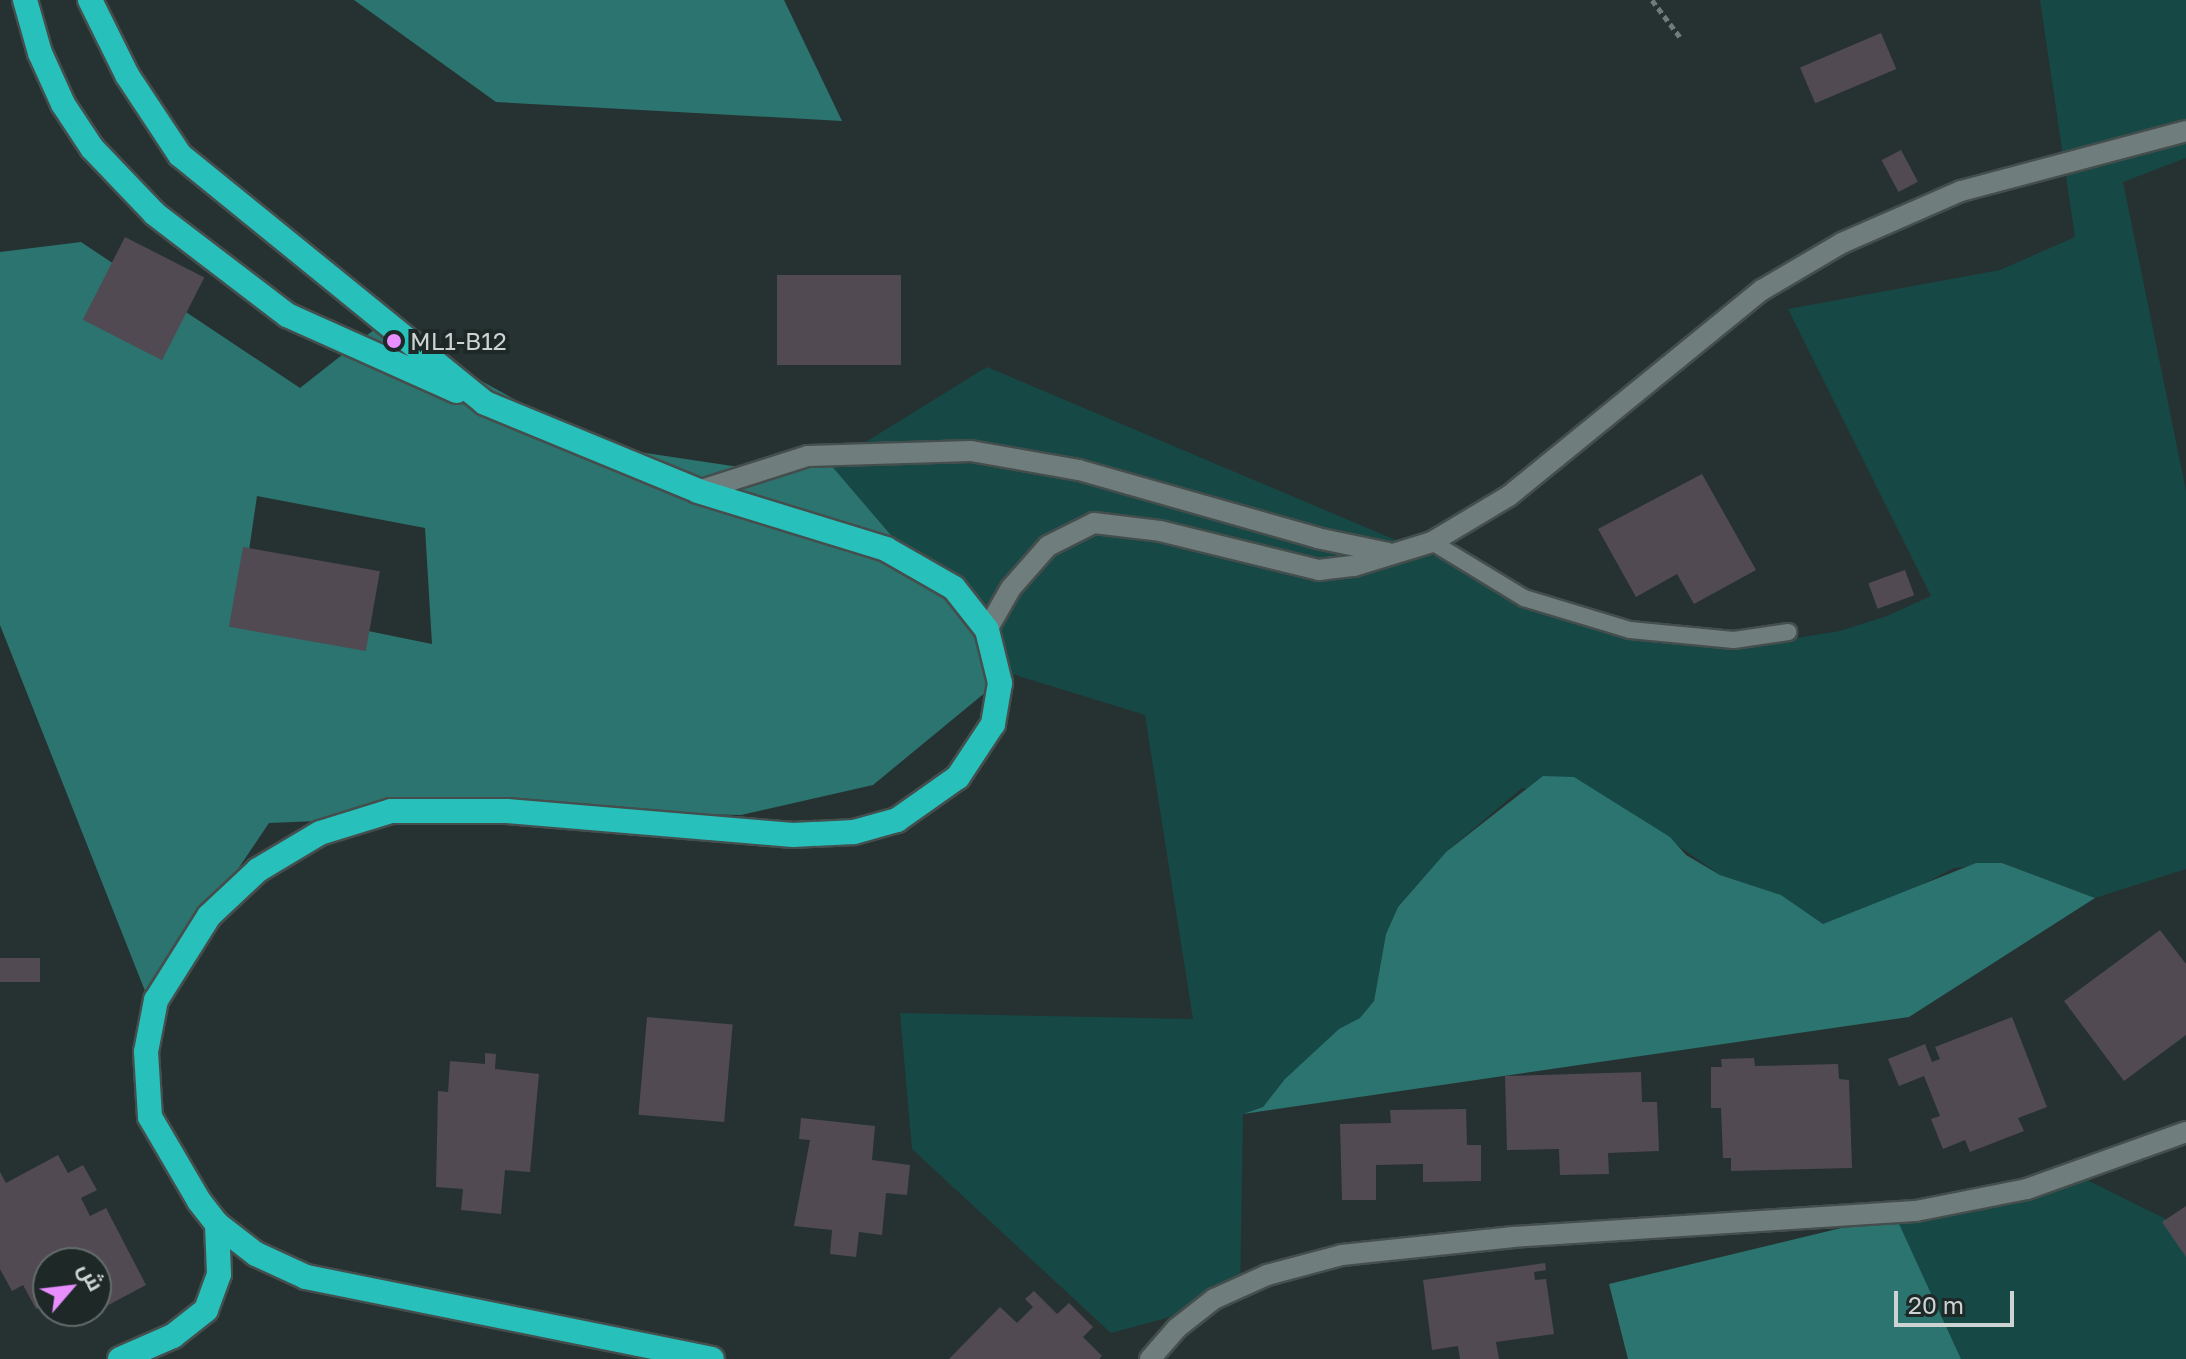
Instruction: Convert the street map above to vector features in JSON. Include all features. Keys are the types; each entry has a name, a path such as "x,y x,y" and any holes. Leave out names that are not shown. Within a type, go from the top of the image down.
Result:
{"highway":[{"path":"25,0 51,79 92,148 155,214 287,315 485,403 698,491 860,541 925,568 954,588 987,630 1000,683 993,724 958,777 897,820 854,832 793,835 507,811 391,811 320,833 258,870 191,940 156,1000 148,1026 145,1083 150,1117 179,1173 217,1224 256,1254 306,1277 712,1359"},
{"path":"90,0 127,75 180,155 485,403"},
{"path":"120,1359 173,1336 206,1310 219,1274 217,1224"}],"street":[{"path":"987,630 1011,588 1048,546 1094,523 1160,531 1319,570 1396,554 1432,542 1509,496 1762,290 1842,243 1961,191 2186,131"},
{"path":"698,491 808,456 971,451 1079,470 1317,538 1396,554"},
{"path":"1150,1359 1177,1328 1214,1299 1267,1275 1342,1255 1513,1237 1916,1211 2027,1189 2186,1132"}],"lane":[{"path":"1432,542 1524,598 1630,630 1734,640 1788,632"}],"path":[{"path":"1652,0 1680,37"}],"shaded area":[{"path":"354,0 784,0 842,121 496,102"},
{"path":"2040,0 2186,0 2186,158 2123,182 2186,491 2186,869 2095,898 2002,863 1954,868 1891,901 1823,924 1782,896 1720,875 1640,819 1522,788 1446,852 1398,907 1386,934 1374,1001 1360,1019 1339,1030 1285,1079 1263,1107 1243,1114 1240,1298 1111,1333 912,1149 900,1013 1193,1019 1145,715 1009,673 830,464 987,367 1450,563 1544,613 1594,629 1646,641 1744,646 1840,631 1887,616 1931,596 1788,309 2000,270 2075,237"},
{"path":"81,242 300,388 380,325 599,446 766,471 830,464 1009,673 873,785 741,815 558,811 269,823 149,1001 0,625 0,252","holes":["257,496 425,528 432,644 241,605"]},
{"path":"1543,776 1574,777 1670,837 1686,855 1720,875 1781,895 1823,924 1976,863 2002,863 2095,898 1909,1017 1243,1114 1263,1107 1285,1079 1339,1029 1360,1018 1374,1001 1386,934 1398,907 1446,852"},
{"path":"2073,1173 2186,1229 2186,1359 1961,1359 1895,1215"},
{"path":"1895,1215 1961,1359 1628,1359 1609,1284"}],"building":[{"path":"1881,33 1896,69 1815,103 1800,67"},
{"path":"1901,150 1918,182 1898,192 1882,160"},
{"path":"125,237 204,277 162,360 83,320"},
{"path":"777,275 901,275 901,365 777,365"},
{"path":"1702,474 1756,570 1694,604 1677,574 1636,597 1598,529"},
{"path":"243,547 380,571 366,651 229,627"},
{"path":"1905,570 1914,595 1878,609 1868,583"},
{"path":"2160,930 2186,964 2186,1035 2124,1081 2064,1001"},
{"path":"0,958 40,958 40,982 0,982"},
{"path":"647,1017 733,1024 724,1122 638,1115"},
{"path":"2012,1017 2047,1107 2018,1118 2024,1131 1970,1152 1965,1140 1943,1149 1931,1119 1940,1116 1924,1076 1899,1086 1888,1059 1925,1044 1932,1062 1940,1059 1935,1047"},
{"path":"485,1053 496,1054 495,1069 539,1074 530,1172 505,1170 501,1214 461,1210 463,1189 436,1187 438,1091 448,1092 450,1061 485,1064"},
{"path":"1754,1058 1755,1066 1838,1064 1839,1079 1849,1080 1852,1168 1731,1171 1731,1158 1723,1158 1721,1108 1711,1108 1711,1067 1722,1067 1721,1059"},
{"path":"1641,1072 1642,1102 1657,1102 1659,1151 1608,1153 1609,1174 1560,1175 1559,1149 1507,1150 1505,1076"},
{"path":"1466,1109 1467,1145 1481,1145 1481,1181 1423,1182 1423,1164 1376,1165 1376,1200 1342,1200 1340,1124 1391,1123 1390,1110"},
{"path":"801,1118 875,1126 872,1160 910,1165 907,1195 886,1193 882,1235 859,1232 856,1257 830,1254 832,1230 794,1226 810,1140 799,1139"},
{"path":"58,1155 68,1173 83,1165 97,1190 81,1198 90,1216 106,1208 146,1285 112,1303 112,1247 32,1247 32,1302 23,1285 12,1291 0,1269 0,1172 6,1183"},
{"path":"2186,1206 2186,1257 2162,1222"},
{"path":"1545,1263 1546,1270 1534,1272 1535,1280 1546,1279 1554,1334 1496,1342 1499,1359 1460,1359 1458,1346 1432,1350 1423,1280"},
{"path":"1034,1291 1057,1314 1069,1303 1093,1327 1083,1337 1102,1356 1099,1359 949,1359 1000,1307 1017,1323 1033,1307 1025,1299"}],"place":[{"name":"ML1-B12","path":"394,341"}]}
